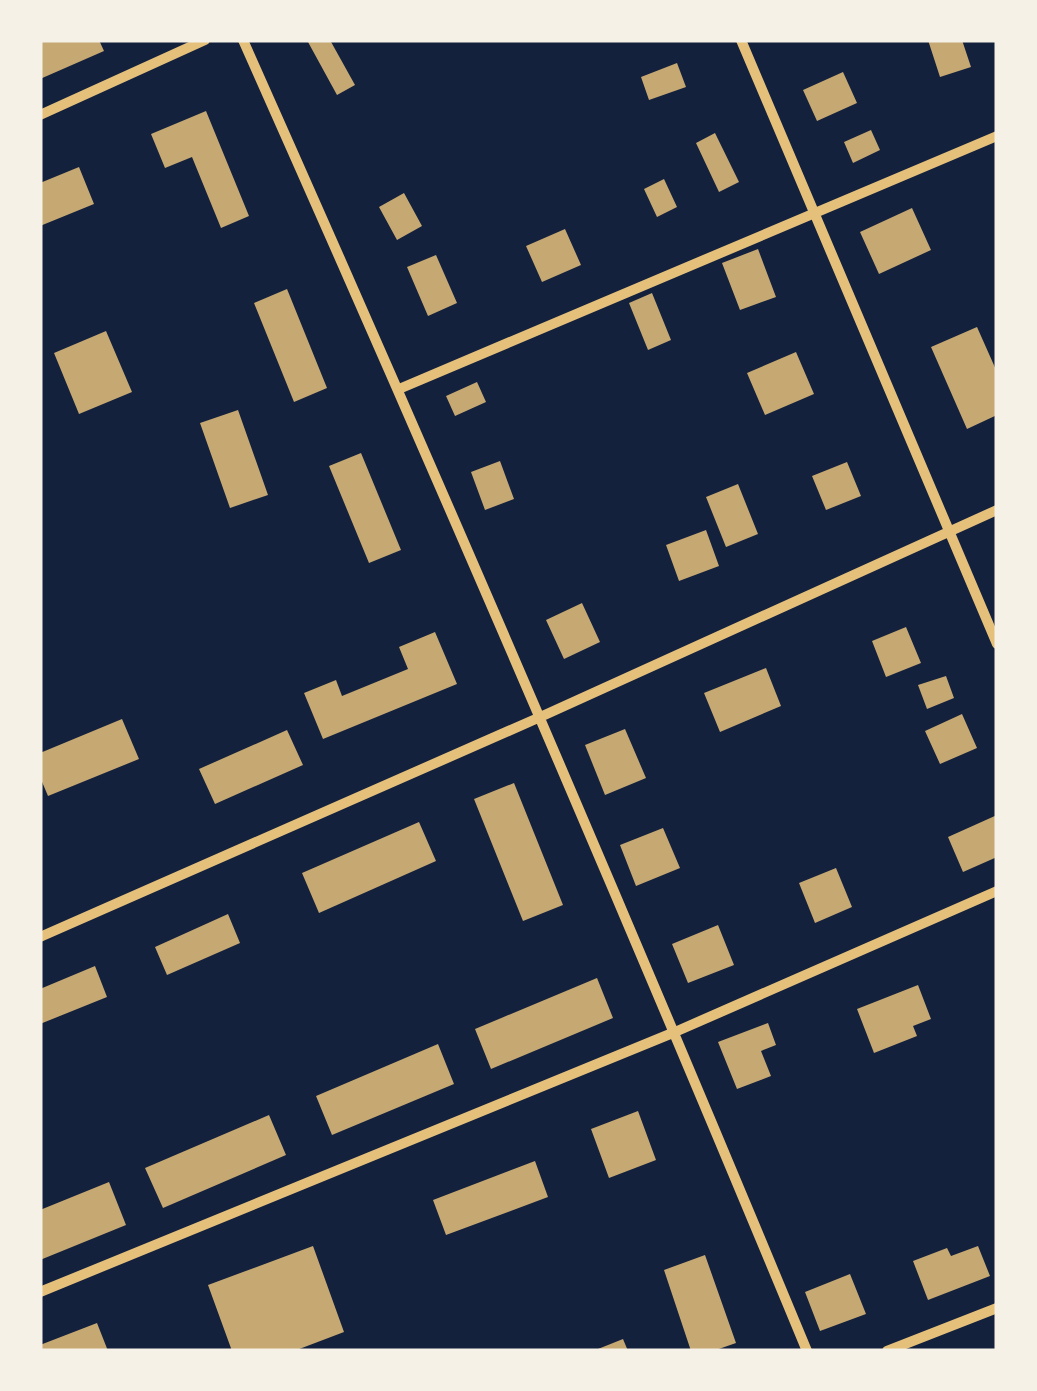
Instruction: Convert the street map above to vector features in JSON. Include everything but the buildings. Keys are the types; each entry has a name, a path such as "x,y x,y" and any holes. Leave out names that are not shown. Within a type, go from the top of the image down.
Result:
{"street":[{"path":"40,116 205,40"},
{"path":"243,40 675,1032 807,1351"},
{"path":"741,40 997,644"},
{"path":"398,389 997,136"},
{"path":"40,937 997,510"},
{"path":"40,1292 675,1032 997,891"},
{"path":"887,1351 997,1308"}]}
